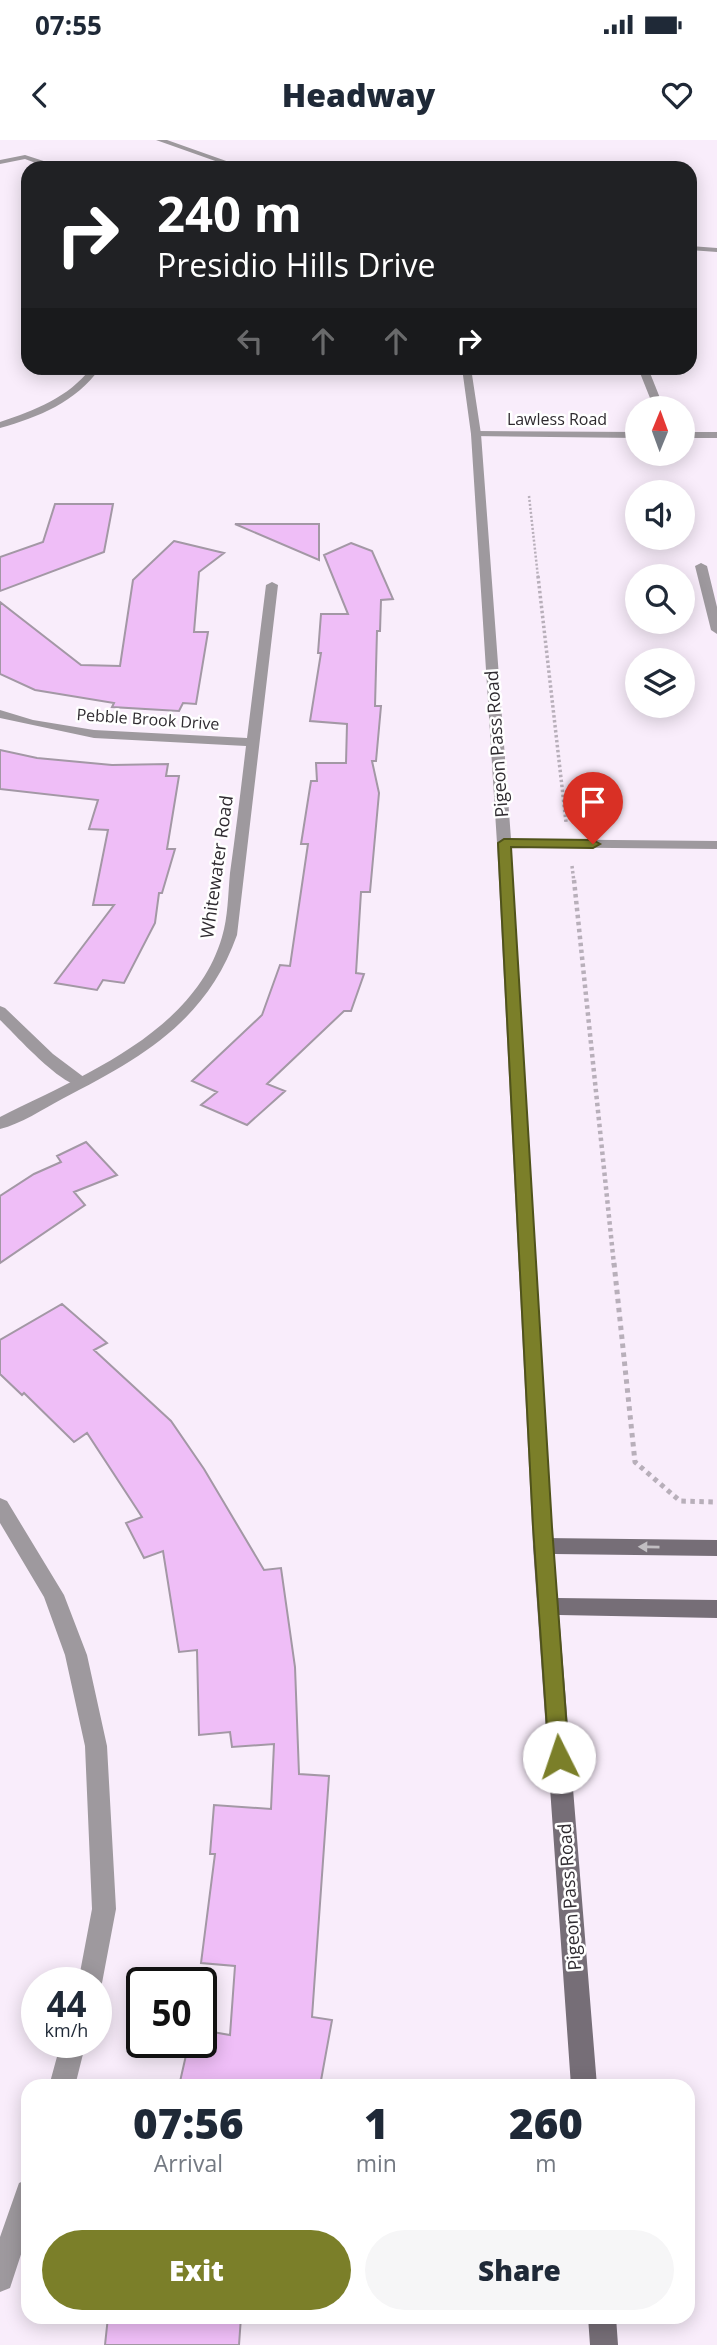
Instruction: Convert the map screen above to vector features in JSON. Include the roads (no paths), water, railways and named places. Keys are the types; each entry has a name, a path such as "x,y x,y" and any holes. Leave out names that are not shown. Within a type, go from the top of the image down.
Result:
{"main road":[{"path":"544,1546 717,1548"},
{"name":"Pigeon Pass Road","path":"544,1546 583,2079"},
{"path":"547,1605 717,1609"},
{"path":"602,2324 604,2345"}],"street":[{"path":"160,140 222,161"},
{"path":"0,162 25,157 36,161"},
{"path":"697,249 717,250"},
{"path":"0,425 46,408 70,393 88,375"},
{"name":"Pigeon Pass Road","path":"467,375 477,434 504,843 544,1546"},
{"path":"646,375 654,396"},
{"name":"Lawless Road","path":"477,434 625,435"},
{"path":"695,435 717,435"},
{"path":"701,566 717,630"},
{"name":"Whitewater Road","path":"0,1124 142,1046 178,1017 211,979 230,935 272,585"},
{"name":"Pebble Brook Drive","path":"0,714 71,732 105,737 254,742"},
{"path":"504,843 717,845"},
{"path":"0,1011 79,1082"},
{"path":"0,1506 54,1595 76,1655 96,1746 104,1909 93,1967"},
{"path":"64,2079 70,2058"},
{"path":"0,2278 21,2214"}]}
